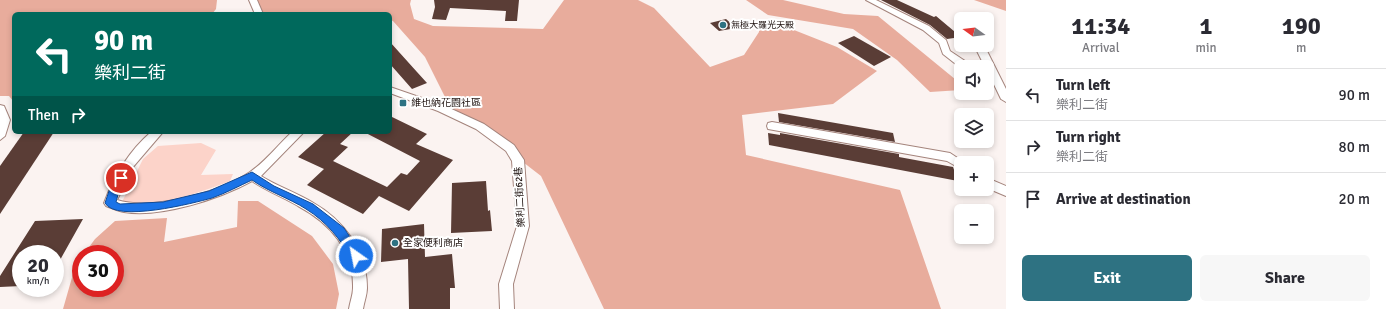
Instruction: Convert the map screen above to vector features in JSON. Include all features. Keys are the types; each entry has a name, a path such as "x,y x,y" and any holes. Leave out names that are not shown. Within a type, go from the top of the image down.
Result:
{"street":[{"path":"253,0 258,12"},
{"path":"870,0 926,28 943,42 946,52 955,60"},
{"path":"994,80 1006,99"},
{"name":"樂利二街62巷","path":"392,91 455,115 493,134 515,154 518,160 523,226 506,284 507,309"},
{"path":"0,108 5,120 0,136"},
{"path":"772,126 950,157 954,160"},
{"path":"156,134 136,153 114,191 110,203 118,208 163,206 211,194 252,176 297,134"},
{"path":"252,176 271,188 310,207 340,231 356,256 360,288 356,309"},
{"path":"994,186 1006,191"}],"shaded area":[{"path":"0,0 217,0 216,9 214,12 12,12 12,100 9,96 0,96"},
{"path":"254,0 411,0 410,4 414,19 433,26 543,29 564,0 638,0 654,8 710,67 744,55 759,32 759,19 794,30 837,47 877,71 833,104 742,115 746,155 900,190 941,309 604,309 541,176 449,105 425,57 392,21 392,12 261,12"},
{"path":"746,0 783,0 844,14 878,16 954,78 954,90 930,92 897,60 853,29 768,15"},
{"path":"974,0 1006,0 1006,11"},
{"path":"201,143 216,150 201,175 233,174 230,181 190,195 164,201 121,204 143,159 158,146"},
{"path":"238,201 258,201 312,236 333,264 339,294 336,309 63,309 72,278 72,297 124,297 124,245 91,245 115,221 167,218 164,242 237,227"}],"building":[{"path":"434,0 519,0 517,21 505,21 506,11 450,8 446,20 432,19 435,7"},
{"path":"881,0 897,0 934,17 936,16 954,31 954,38 947,39 930,25"},
{"name":"無極大羅光天殿","path":"726,19 736,28 719,31 710,23"},
{"path":"854,36 891,57 874,66 838,43"},
{"path":"392,44 427,83 412,89 392,66"},
{"path":"778,113 893,133 895,142 779,122"},
{"path":"392,117 427,134 416,144 453,160 409,211 379,196 363,214 307,185 324,169 298,157 324,134 351,134 340,144 348,147 333,161 387,187 401,173 407,175 420,161 368,134 392,134"},
{"path":"768,133 780,135 780,133 899,154 899,157 953,167 954,180 769,145"},
{"path":"23,134 53,134 0,214 0,166"},
{"path":"486,181 488,211 490,210 492,231 451,233 452,183"},
{"path":"83,219 64,253 64,245 20,245 35,221"},
{"path":"424,224 425,257 452,254 455,288 450,288 450,309 409,309 408,259 381,262 382,229"},
{"path":"12,257 12,286 0,287 0,276"}],"place":[{"name":"無極大羅光天殿","path":"723,25"},
{"name":"維也納花園社區","path":"403,103"},
{"name":"全家便利商店","path":"395,243"}],"route":[{"path":"121,178 110,203 118,208 163,206 211,194 252,176 271,188 310,207 340,231 356,256"}]}
